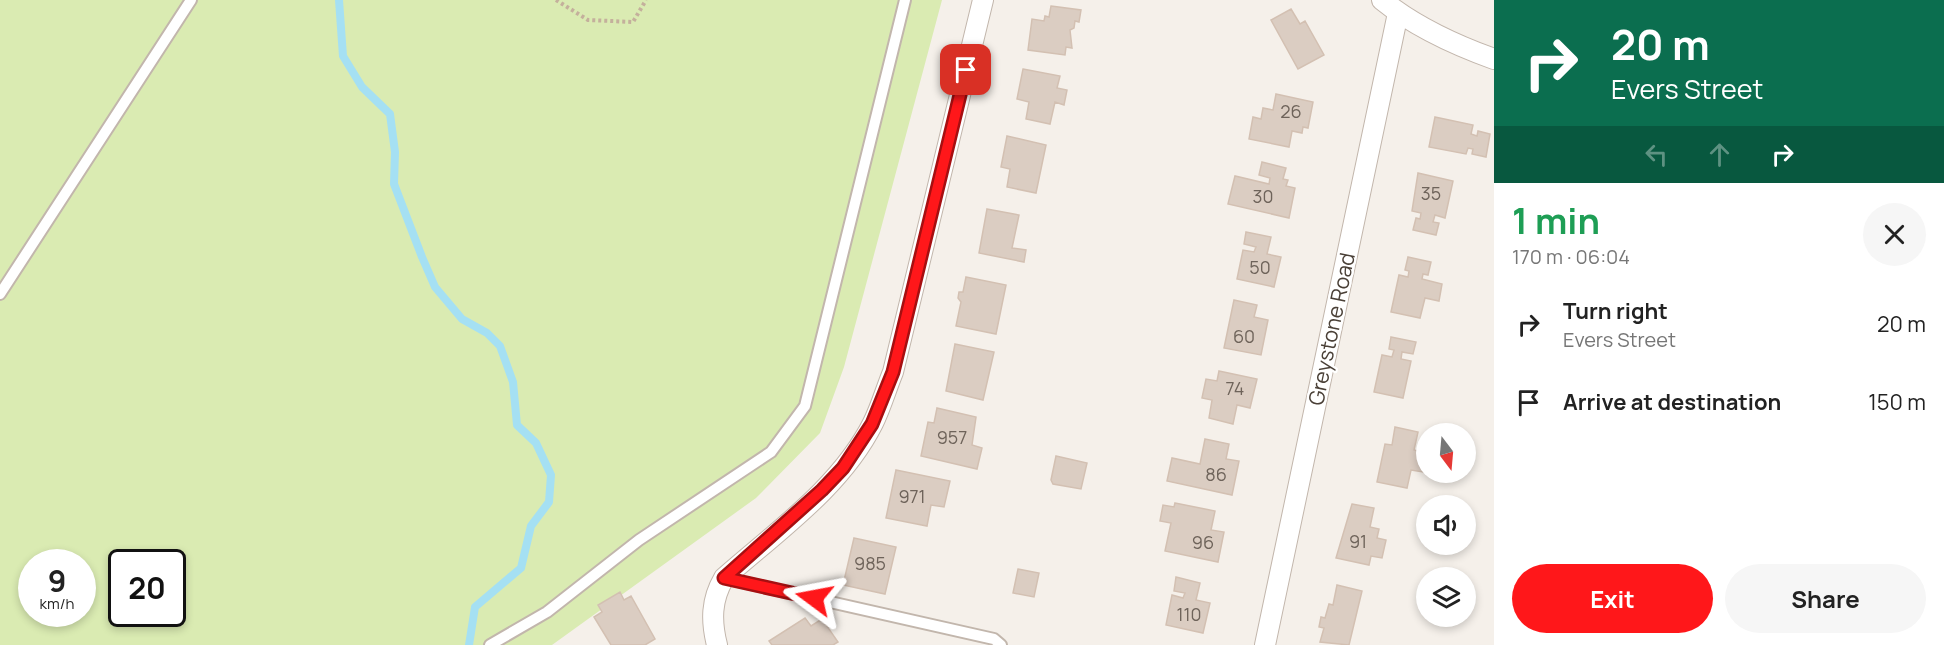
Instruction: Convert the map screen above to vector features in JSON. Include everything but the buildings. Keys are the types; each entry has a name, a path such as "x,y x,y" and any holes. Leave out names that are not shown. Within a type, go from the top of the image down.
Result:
{"street":[{"path":"717,645 712,613 721,583 843,468 872,424 893,372 983,0"},
{"path":"1382,0 1398,13 1467,49 1494,59"},
{"name":"Greystone Road","path":"1265,645 1398,13"}],"lane":[{"path":"0,294 191,0"},
{"path":"494,644 547,612 639,540 771,452 806,406 905,0"},
{"path":"721,583 994,639 1001,645"}],"path":[{"path":"556,0 588,20 633,22 646,0"}],"green space":[{"path":"0,0 942,0 844,367 820,433 756,498 552,645 0,645"}],"waterway":[{"path":"339,0 343,56 362,87 390,114 395,152 394,184 435,287 462,319 487,333 500,346 513,382 517,425 536,443 551,475 549,502 531,526 521,568 475,607 469,645"}],"route":[{"path":"814,598 724,578 822,490 843,468 872,424 893,372 966,70"}]}
